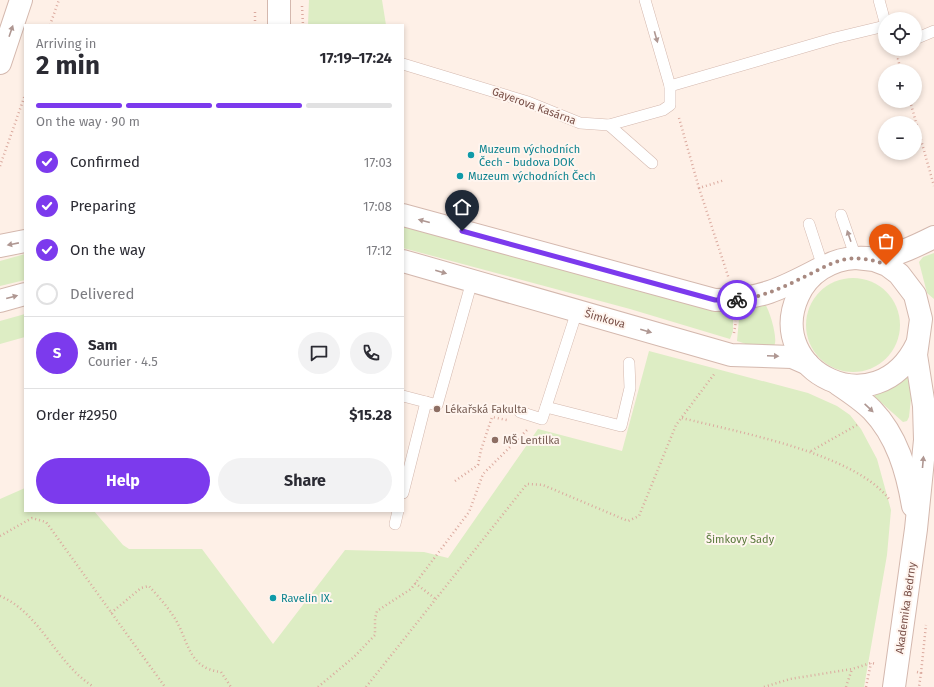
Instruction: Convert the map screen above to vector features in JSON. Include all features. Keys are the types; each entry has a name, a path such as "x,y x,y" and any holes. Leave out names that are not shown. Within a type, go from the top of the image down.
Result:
{"street":[{"path":"0,63 22,0"},
{"path":"279,0 279,24"},
{"name":"Šimkova","path":"404,215 715,300 735,300 764,295 780,289 833,262 856,258 880,258 919,245 934,237"},
{"path":"0,246 24,241"},
{"name":"Šimkova","path":"856,258 874,260 886,265 899,274 908,283 919,305 921,325 918,343"},
{"name":"Šimkova","path":"404,261 731,355 792,357 808,364"},
{"name":"Šimkova","path":"824,267 805,284 798,296 794,308 793,334 801,355 808,364 817,373 838,384 853,386 869,385 881,382 894,374 904,366 925,328 934,318"},
{"path":"0,301 24,294"},
{"name":"Akademika Bedrny","path":"896,678 916,529 925,424 924,406 916,360 918,343"},
{"name":"Akademika Bedrny","path":"838,384 871,409 892,436 900,454 906,474 916,529"}],"lane":[{"path":"645,0 670,86 670,105"},
{"path":"879,0 882,12"},
{"path":"670,86 828,40 878,28"},
{"path":"922,36 934,31"},
{"name":"Gayerova Kasárna","path":"404,64 528,102 580,123 608,125 663,110 670,105"},
{"path":"608,125 652,163"},
{"path":"841,215 856,258"},
{"path":"809,224 824,267"},
{"path":"404,396 437,405 472,281"},
{"path":"516,417 542,419 577,311"},
{"path":"546,407 621,426 630,388 629,363"},
{"path":"404,489 426,402"},
{"path":"395,524 398,512"}],"path":[{"path":"50,24 59,0"},
{"path":"302,0 303,24"},
{"path":"0,166 24,98"},
{"path":"670,105 678,115 699,188 735,300"},
{"path":"922,145 934,186"},
{"path":"699,188 725,180"},
{"path":"366,687 437,600 527,484 543,485 628,522 639,516 676,425 717,370"},
{"path":"455,481 478,465 481,450 492,417 516,417"},
{"path":"682,418 810,451 861,475 884,492 892,504"},
{"path":"810,451 862,423"},
{"path":"318,687 354,658 375,635 375,619 377,611 411,589 469,512 483,474 533,425"},
{"path":"0,536 32,518 46,522 165,687"},
{"path":"415,583 437,600"},
{"path":"111,613 141,588 149,586 175,617 192,657 211,671 221,672 231,687"},
{"path":"0,596 22,608 70,668 80,678 94,687"},
{"path":"764,687 790,679 852,669 871,663 896,678"},
{"path":"866,687 871,663"},
{"path":"846,687 852,669"}],"green space":[{"path":"309,0 382,0 386,24 308,24"},
{"path":"404,223 733,310 733,331 730,339 630,309 404,248"},
{"path":"934,253 934,299 927,293 919,262 923,257"},
{"path":"24,254 24,280 0,286 0,261"},
{"path":"853,278 871,282 886,292 896,307 900,325 896,343 886,358 871,368 853,372 835,368 820,358 810,343 806,325 810,307 820,292 835,282"},
{"path":"764,303 771,318 775,332 775,344 773,347 765,349 737,341 740,308"},
{"path":"24,314 24,337 0,344 0,321"},
{"name":"Šimkovy Sady","path":"649,351 808,393 837,406 850,415 861,429 877,459 891,510 887,555 864,687 0,687 0,499 24,488 24,512 95,512 123,545 129,549 202,549 273,644 345,550 424,552 448,558 538,429 622,451"},
{"path":"908,375 913,380 909,417 907,421 903,422 875,397 875,391"}],"way so far":[{"path":"737,300 764,295 780,289 833,262 856,258 874,260 886,265"}],"place":[{"name":"Muzeum východních Čech - budova DOK","path":"471,155"},
{"name":"Muzeum východních Čech","path":"460,176"},
{"name":"Lékařská Fakulta","path":"437,409"},
{"name":"MŠ Lentilka","path":"495,440"},
{"name":"Ravelin IX.","path":"273,598"}],"route":[{"path":"462,231 715,300 737,300"}]}
